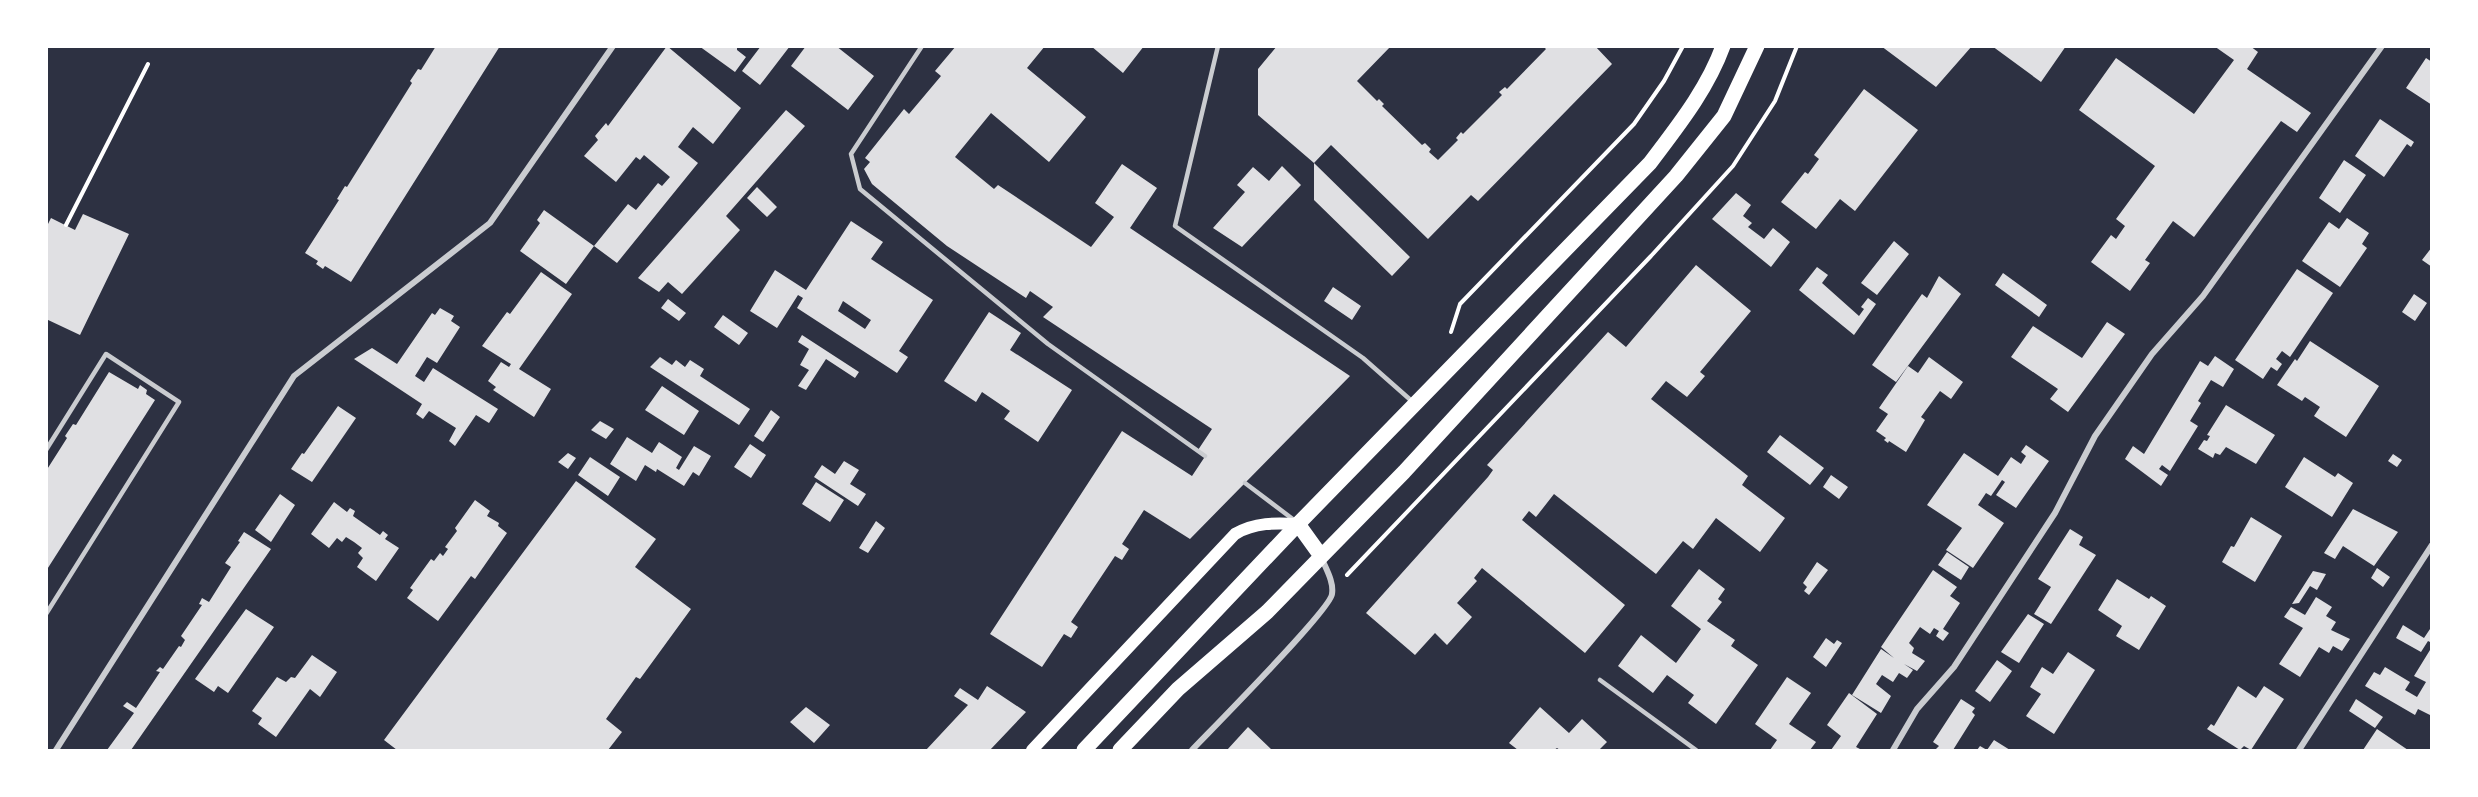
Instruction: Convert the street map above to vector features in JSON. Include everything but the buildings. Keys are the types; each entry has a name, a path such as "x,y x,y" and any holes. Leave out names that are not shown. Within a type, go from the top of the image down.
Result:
{"main road":[{"path":"1084,750 1299,524 1650,163 1685,116 1716,66 1723,46"},
{"path":"1120,750 1178,689 1267,612 1404,472 1676,176 1724,116 1755,55 1757,46"},
{"path":"1299,524 1321,556"},
{"path":"1032,750 1235,534 1258,525 1299,524"}],"street":[{"path":"56,750 294,376 490,223 613,46"},
{"path":"1893,750 1917,709 1954,667 2055,513 2095,436 2152,354 2203,296 2382,46"},
{"path":"2299,750 2432,545"},
{"path":"1191,750 1308,627 1329,601 1333,595 1332,585 1321,556"}],"lane":[{"path":"922,46 851,154 860,189 1048,344 1205,456"},
{"path":"1218,46 1175,226 1363,358 1416,405"},
{"path":"46,450 106,354 179,402 46,614"},
{"path":"1245,483 1299,524"},
{"path":"1600,680 1696,750"}],"path":[{"path":"1451,333 1461,304 1634,123 1664,81 1683,46"},
{"path":"1332,585 1347,576 1651,256 1733,166 1775,101 1797,46"},
{"path":"66,225 148,64"}]}
